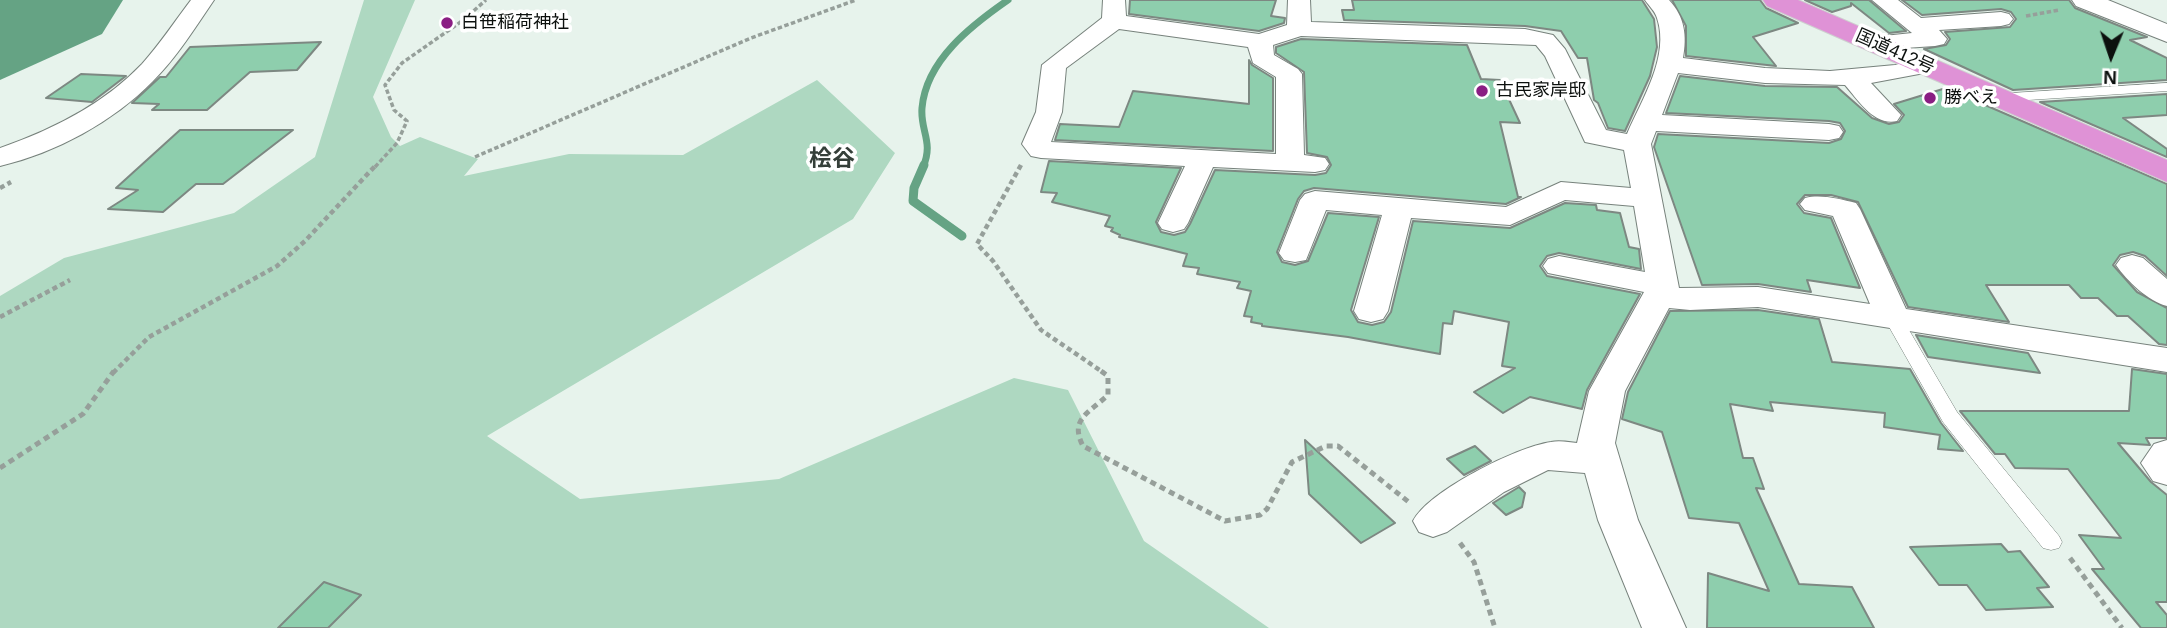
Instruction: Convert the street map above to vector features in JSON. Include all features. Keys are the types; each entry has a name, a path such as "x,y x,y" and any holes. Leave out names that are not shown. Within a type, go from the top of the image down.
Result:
{"highway":[{"name":"国道412号","path":"1776,0 2167,172"}],"street":[{"path":"0,158 62,133 121,96 145,75 203,0"},
{"path":"1298,29 1299,0"},
{"path":"1656,0 1668,13 1674,39 1669,64 1642,133 1648,198 1662,291 1607,391 1596,443 1618,520 1664,628"},
{"path":"1874,43 1935,39 1882,0"},
{"path":"2091,2 2167,34"},
{"path":"1261,41 1262,58 1289,74 1298,92 1303,163 1041,150 1036,144 1049,112 1054,65 1114,10 1261,41 1298,29 1525,36 1544,40 1556,54 1595,136 1642,133 1813,134"},
{"path":"1916,25 1997,22"},
{"path":"1669,64 1773,77 1850,76 1926,66"},
{"path":"1850,76 1888,115"},
{"path":"1185,214 1203,158"},
{"path":"1291,242 1315,200 1510,216 1524,199 1562,191 1648,198"},
{"path":"1815,204 1857,210 1892,318"},
{"path":"1382,304 1399,208"},
{"path":"2132,265 2167,296"},
{"path":"1559,266 1690,300 1758,297 2167,359"},
{"path":"1433,521 1446,510 1533,459 1555,454 1602,462"},
{"path":"2167,454 2160,463 2167,471"}],"lane":[{"path":"1997,97 2167,87"},
{"path":"1892,318 1950,417 2050,542"}],"path":[{"path":"0,468 83,414 115,370 149,337 277,266 305,241 397,143 407,121 394,110 385,85 402,63 462,21 486,0"},
{"path":"475,157 751,38 856,0"},
{"path":"1997,22 2091,2"},
{"path":"1038,148 1027,154 1007,192 994,207 977,244 993,261 1041,330 1108,376 1108,394 1078,423 1076,432 1083,446 1225,521 1260,515 1267,509 1292,461 1326,446 1338,446 1463,545 1474,562 1495,628"},
{"path":"0,317 70,280"},
{"path":"2050,542 2067,555 2122,628"}],"shaded area":[{"path":"0,0 123,0 102,34 0,80"},
{"path":"364,0 415,0 373,97 391,137 400,146 420,137 478,159 464,176 569,154 683,155 817,80 895,153 853,219 487,436 580,499 779,479 1014,378 1068,390 1144,541 1269,628 0,628 0,296 64,258 234,213 315,157"}],"building":[{"path":"1130,0 1276,0 1271,16 1285,18 1284,23 1259,31 1129,14"},
{"path":"1352,0 1642,0 1654,19 1657,47 1650,76 1625,131 1608,128 1598,103 1594,100 1587,58 1578,58 1561,31 1525,26 1344,20 1342,10 1354,10"},
{"path":"1672,0 1760,0 1766,8 1798,23 1753,37 1776,66 1686,56 1686,26"},
{"path":"1805,0 1869,0 1906,31 1889,33 1851,3 1851,6 1832,12"},
{"path":"1902,0 2069,0 2075,8 2147,37 2130,40 2167,58 2167,80 2013,90 1924,49 1946,45 1950,39 1945,32 2010,27 2016,19 2011,12 2001,9 1922,15"},
{"path":"1301,39 1467,45 1481,79 1500,80 1520,123 1500,122 1518,197 1521,197 1506,204 1314,188 1304,191 1298,199 1277,252 1282,262 1295,265 1308,261 1328,213 1379,217 1351,310 1358,322 1372,325 1384,322 1391,312 1413,221 1510,228 1565,203 1596,205 1597,210 1620,213 1629,247 1639,249 1641,269 1559,253 1547,256 1540,266 1547,276 1640,294 1587,390 1582,409 1530,397 1503,413 1474,392 1515,368 1502,366 1509,322 1454,311 1452,324 1443,323 1440,354 1348,337 1262,326 1251,322 1252,317 1244,316 1251,291 1237,288 1240,282 1197,274 1199,268 1183,266 1187,254 1119,237 1120,235 1111,231 1113,228 1105,226 1110,216 1052,202 1057,193 1041,192 1049,161 1181,168 1156,222 1161,232 1174,235 1185,232 1215,170 1315,175 1326,173 1331,165 1327,157 1307,153 1304,72 1276,53 1276,47"},
{"path":"321,42 297,70 250,72 207,110 152,110 159,104 132,103 160,77 166,77 190,47"},
{"path":"1249,60 1252,65 1273,78 1273,151 1055,140 1060,124 1119,127 1133,91 1249,104"},
{"path":"81,74 126,76 92,102 46,98"},
{"path":"1680,76 1765,86 1837,87 1872,118 1889,124 1899,122 1904,115 1894,104 1946,88 2167,184 2167,276 2145,256 2133,252 2120,255 2113,265 2137,292 2167,308 2167,345 2159,344 2128,316 2117,316 2098,298 2081,298 2069,285 1986,285 2009,322 1908,307 1858,202 1831,195 1805,195 1797,204 1804,213 1831,218 1860,288 1807,280 1811,292 1758,284 1702,285 1654,147 1658,134 1829,143 1841,139 1845,131 1840,123 1829,121 1666,113"},
{"path":"2167,94 2167,115 2123,118 2167,149 2167,157 2040,102"},
{"path":"180,130 293,130 223,184 196,184 163,212 108,209 138,190 116,188"},
{"path":"1758,310 1819,319 1832,362 1910,369 1941,423 1963,451 1938,449 1940,435 1884,427 1885,413 1770,402 1773,411 1730,404 1743,458 1753,458 1764,489 1756,488 1799,584 1852,587 1874,628 1707,628 1708,573 1769,591 1739,523 1689,518 1662,432 1622,419 1628,392 1670,311"},
{"path":"1916,335 2028,353 2040,373 1928,357"},
{"path":"2132,369 2167,374 2167,438 2146,438 2150,445 2118,443 2151,482 2167,495 2167,602 2156,602 2167,615 2167,628 2141,628 2092,569 2104,569 2079,535 2121,538 2068,469 2015,468 2005,454 1995,454 1960,411 2129,411"},
{"path":"1305,440 1395,523 1361,543 1309,494"},
{"path":"1475,446 1491,461 1464,475 1447,459"},
{"path":"1519,487 1525,493 1522,507 1506,515 1493,503"},
{"path":"2001,544 2008,552 2020,551 2049,587 2037,588 2053,607 1986,610 1967,585 1939,585 1910,547"},
{"path":"324,582 361,595 328,628 278,628"}],"waterway":[{"path":"923,167 927,143 922,108 932,74 953,45 1008,0"},
{"path":"924,165 914,188 913,201 962,236"}],"place":[{"name":"白笹稲荷神社","path":"447,23"},
{"name":"古民家岸邸","path":"1482,91"},
{"name":"勝べえ","path":"1930,98"}],"district":[{"name":"桧谷","path":"832,160"}]}
